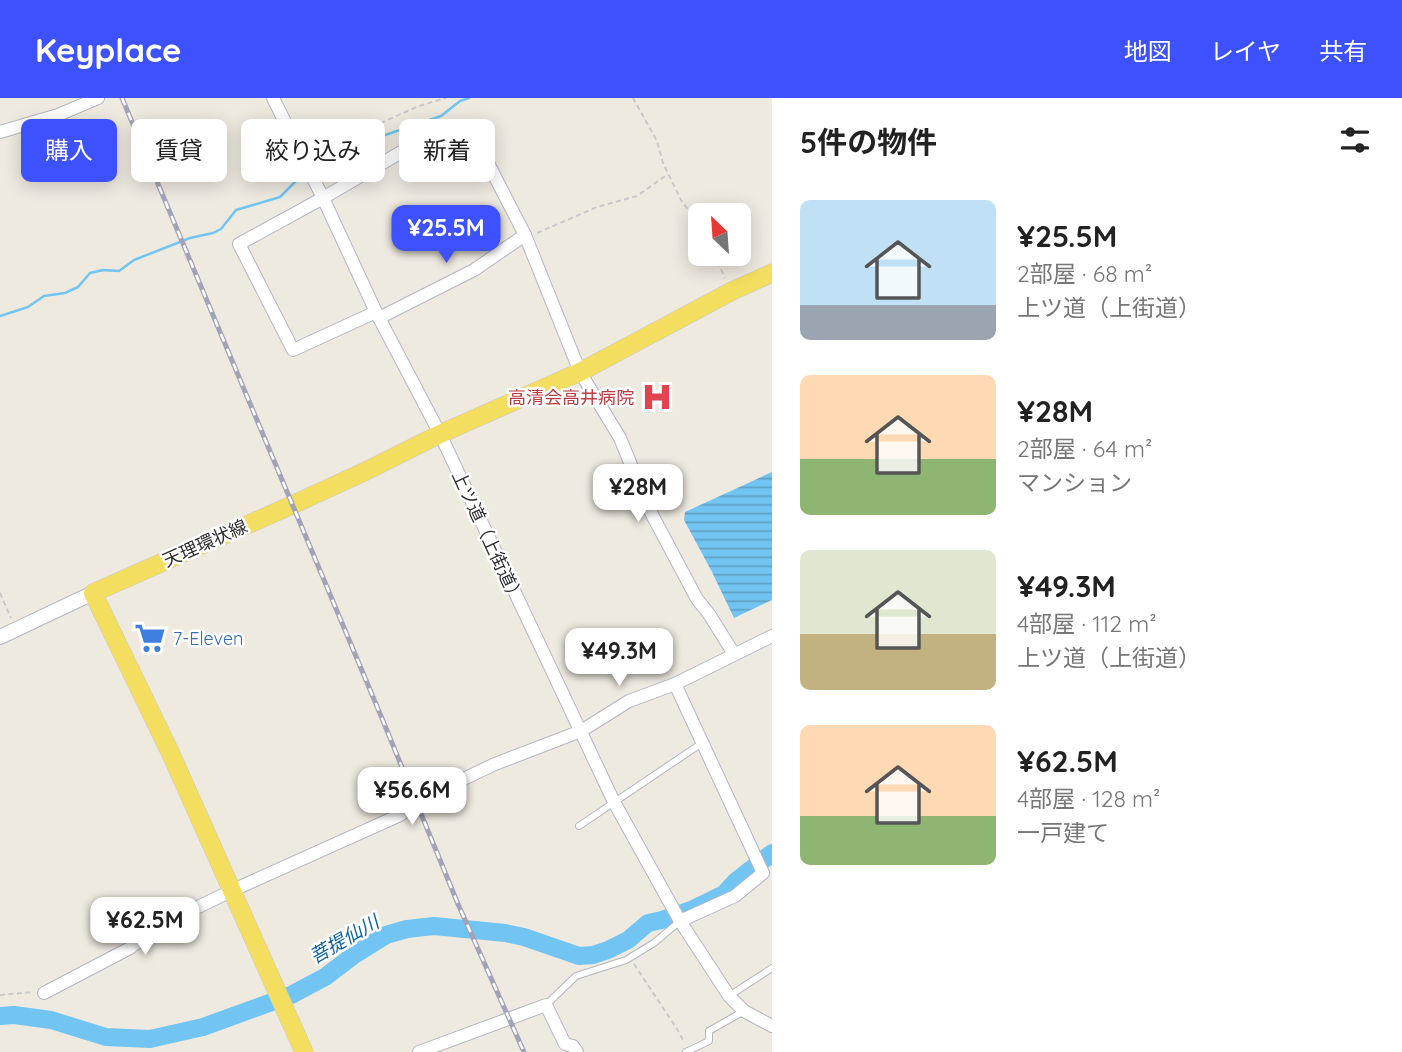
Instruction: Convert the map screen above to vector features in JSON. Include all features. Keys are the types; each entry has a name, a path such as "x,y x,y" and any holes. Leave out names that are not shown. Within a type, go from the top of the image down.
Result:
{"main road":[{"name":"天理環状線","path":"93,593 354,477 440,434 580,372 732,291 772,273"},
{"path":"93,593 170,752 304,1052"}],"street":[{"path":"0,132 58,115 98,98"},
{"name":"上ツ道（上街道）","path":"273,98 378,315 440,434 614,802 680,921 729,996 744,1011 772,1026"},
{"path":"526,236 474,270 378,315 293,350 239,244 403,151 473,128 526,236 580,372 620,438 649,509 697,600 734,654"},
{"path":"0,637 93,593"},
{"path":"44,993 130,948 157,927 400,815 416,803 495,764 581,731 629,701 675,684 772,636"},
{"path":"675,684 767,877 735,896 680,921"},
{"path":"419,1052 546,1005 561,1038 577,1052"}],"lane":[{"path":"579,826 703,743"},
{"path":"546,1005 576,976 630,958 654,943 680,921"},
{"path":"729,996 772,968"},
{"path":"687,1051 709,1041 709,1031 744,1011"}],"path":[{"path":"385,121 446,98"},
{"path":"633,98 657,141 663,163 688,210"},
{"path":"526,236 597,207 637,196 668,174"},
{"path":"720,266 732,291"},
{"path":"0,593 16,629"},
{"path":"630,958 677,1029 687,1051"},
{"path":"0,995 44,993"}],"water":[{"path":"772,472 772,600 734,618 684,520 685,512"}],"waterway":[{"path":"385,135 441,116 460,101 469,98"},
{"path":"0,316 28,307 44,296 65,293 78,287 90,273 119,271 134,260 190,238 213,233 221,229 236,210 280,197 295,182"},
{"name":"菩提仙川","path":"0,1016 51,1020 106,1037 150,1039 203,1027 291,995 325,977 386,935 434,926 505,933 579,956 593,955 628,940 648,923 691,910 724,894 772,853"}],"railway":[{"path":"122,98 458,904 524,1052"}],"place":[{"name":"高清会高井病院","path":"657,397"},
{"name":"7-Eleven","path":"150,638"}]}
